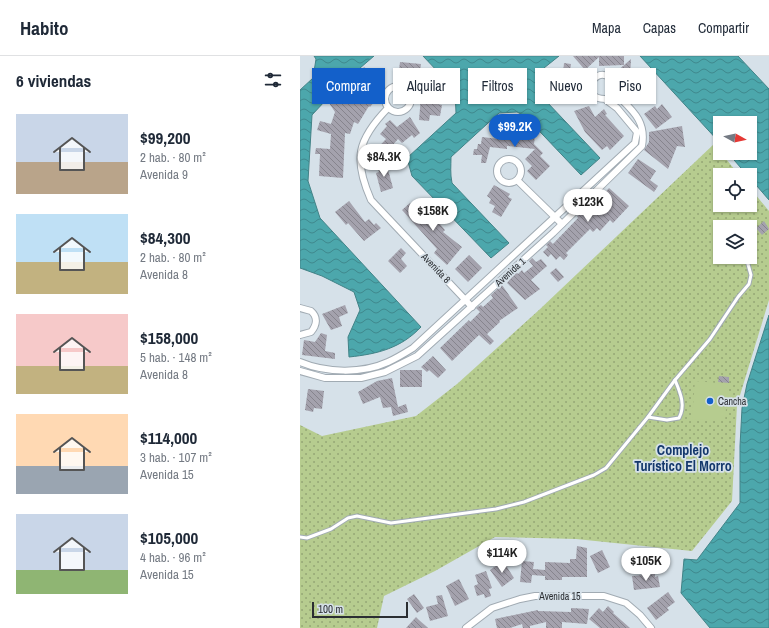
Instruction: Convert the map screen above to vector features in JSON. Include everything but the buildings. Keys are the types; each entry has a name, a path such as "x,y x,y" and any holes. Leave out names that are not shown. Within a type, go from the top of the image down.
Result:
{"street":[{"name":"Avenida 1","path":"605,76 600,75 594,78 590,90 594,96 599,99 605,99"},
{"path":"398,86 408,91 411,97 408,108 398,112 388,108 385,98 391,88 398,86"},
{"name":"Avenida 1","path":"300,362 328,370 343,371 377,366 413,348 635,143 637,132 610,104"},
{"name":"Avenida 1","path":"300,371 325,378 361,378 385,372 417,356 562,224 636,154 642,146 644,138 643,128 640,120 625,104"},
{"name":"Avenida 8","path":"388,108 373,123 363,140 360,160 362,180 371,200 472,307"},
{"path":"511,159 519,164 521,171 517,180 508,183 501,180 497,171 501,162 511,159"},
{"path":"596,179 602,186"},
{"path":"517,180 562,224"},
{"path":"518,250 525,258"},
{"path":"300,308 311,311 315,316 316,323 311,332 300,335"},
{"path":"393,359 396,367"},
{"name":"Avenida 15","path":"466,628 492,608 520,599 535,596 604,596 626,603 640,615 651,628"}],"lane":[{"path":"300,537 307,538 325,531 348,518 357,516 391,523 496,509 524,502 594,475 606,468 648,417 675,380 710,339 738,297 749,284 751,275 748,264"},
{"path":"648,417 667,420 679,418 683,407 675,380"}],"green space":[{"path":"713,145 713,160 727,160 733,168 713,168 713,212 757,212 757,196 769,211 769,300 737,405 732,501 692,551 576,539 495,537 435,571 384,596 377,628 300,628 300,425 322,436 416,416 457,384 539,310"},
{"name":"Cancha","path":"695,381 728,384 725,421 692,419"}],"water":[{"path":"314,56 374,56 360,68 315,68 316,59"},
{"path":"423,56 559,56 544,68 535,68 535,104 549,104 600,158 581,175 525,116 517,112 499,113 451,157 452,183 509,243 491,258 412,176 407,158 456,113 456,104 460,104 460,68 434,68"},
{"path":"640,56 738,56 769,89 769,200 757,186 757,168 741,168 734,160 757,160 757,116 713,116 713,135 656,73 656,68 651,68"},
{"path":"312,79 312,104 322,104 312,115 308,181 320,218 421,327 397,345 379,352 349,357 348,337 360,310 354,292 322,276 300,268 300,90"},
{"path":"769,315 769,628 710,628 681,593 684,559 697,560 740,503 742,408 747,384"}],"place":[{"name":"Cancha","path":"710,401"}],"district":[{"name":"Complejo Turístico El Morro","path":"683,458"}]}
